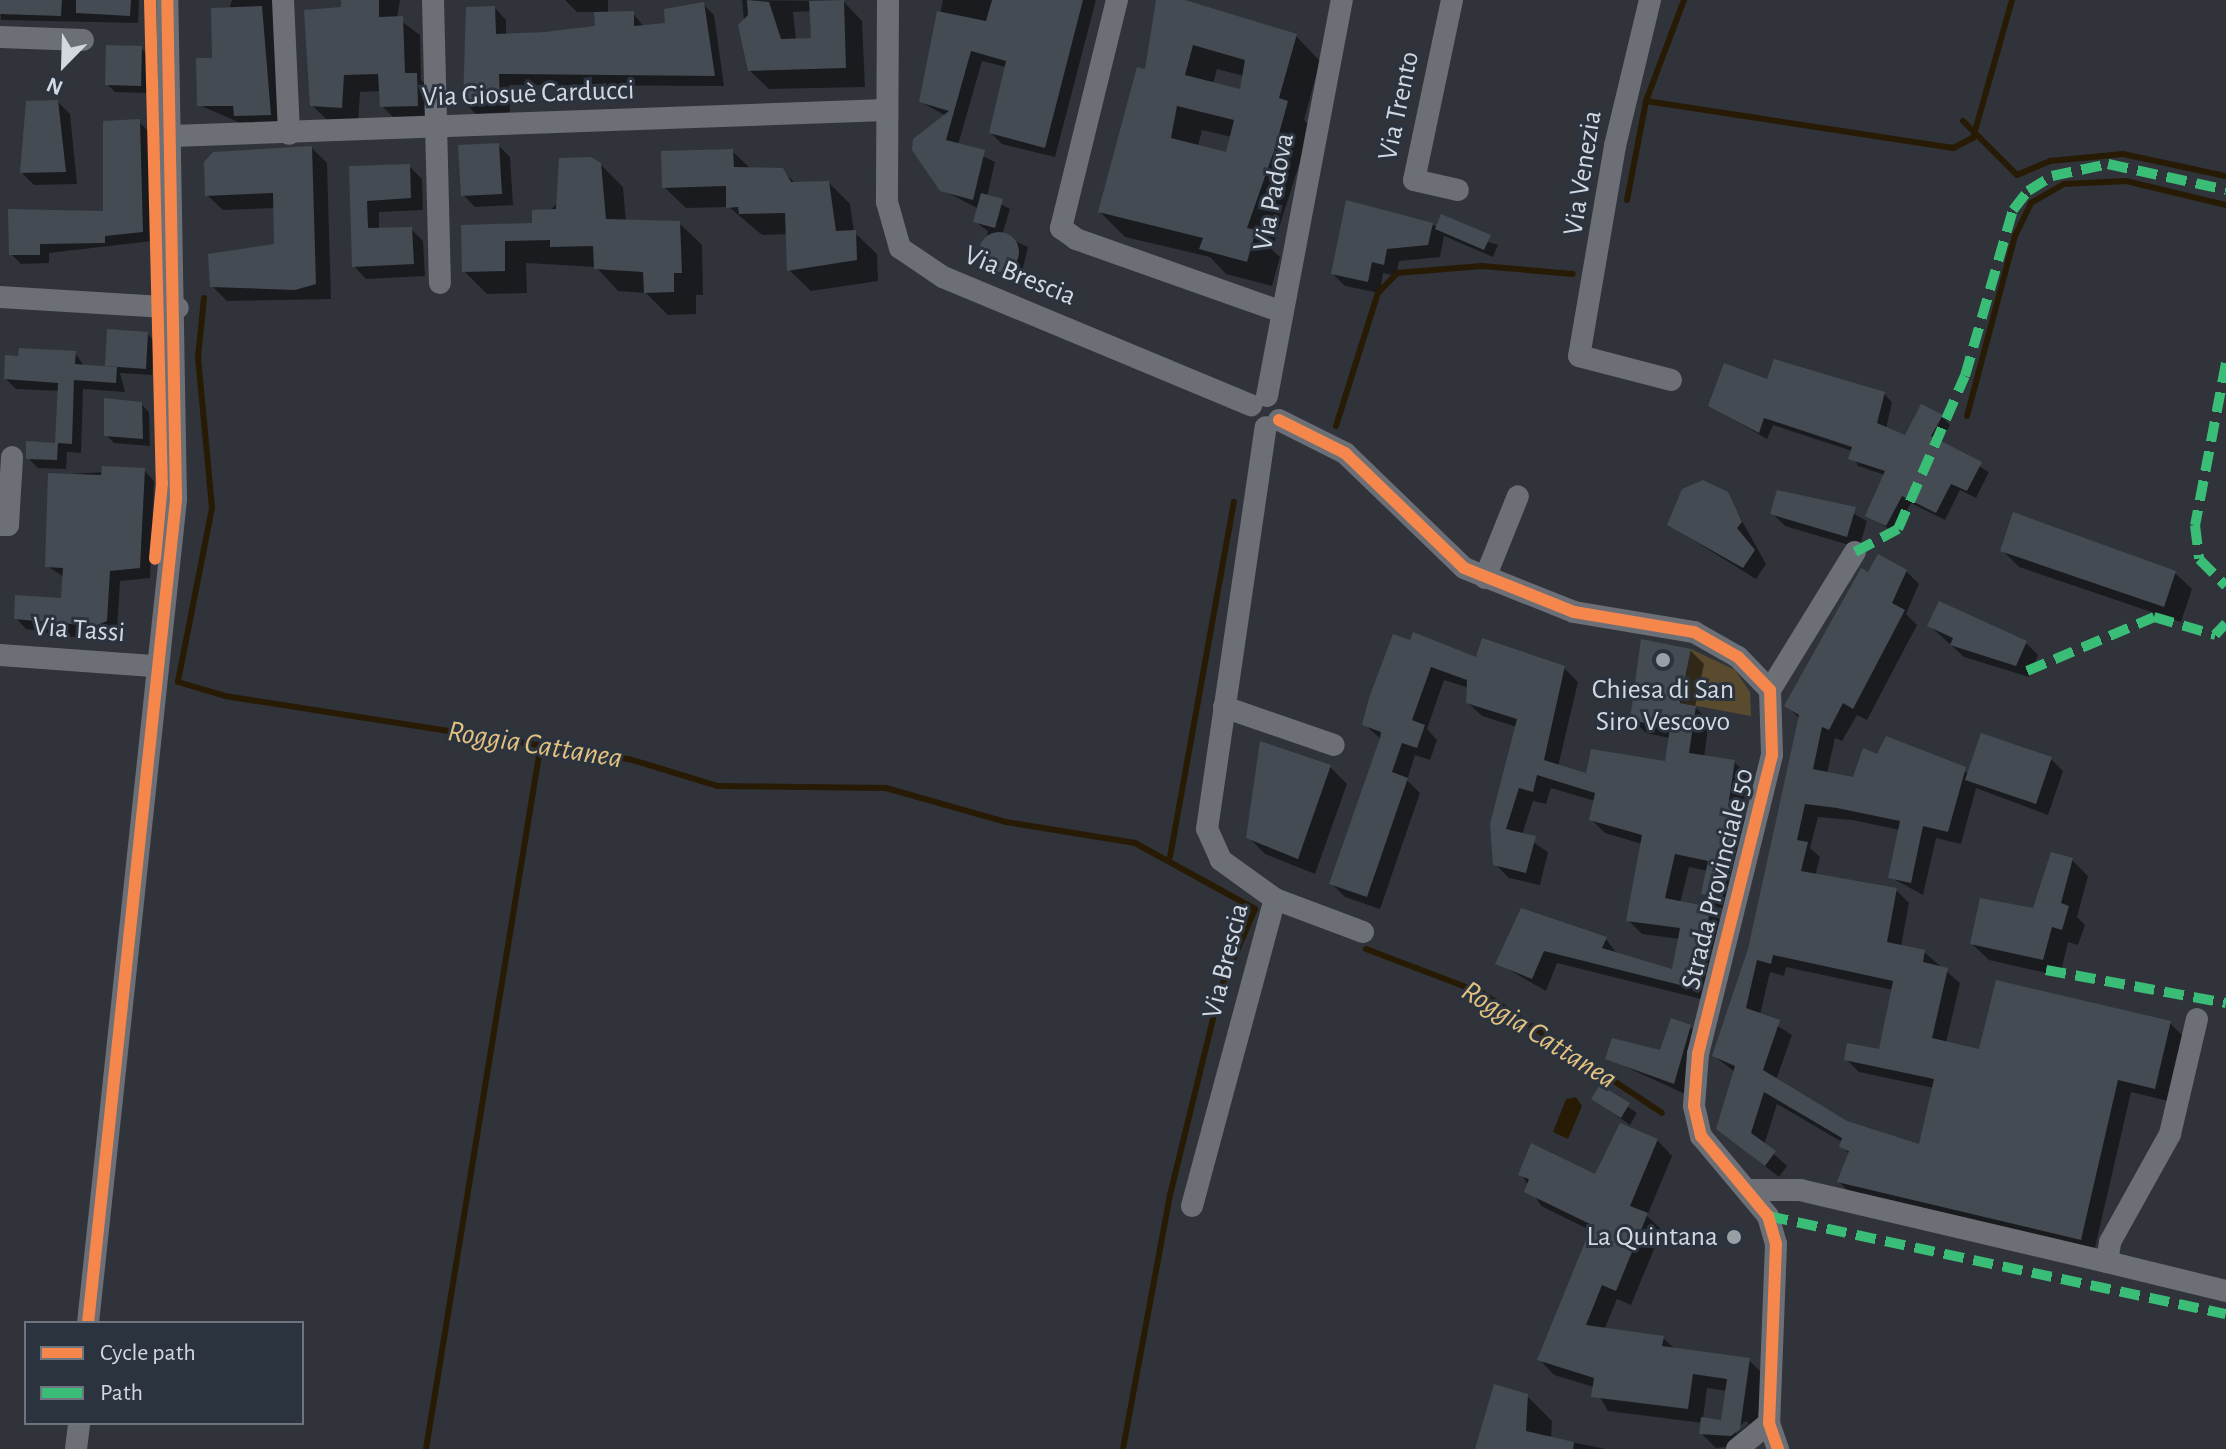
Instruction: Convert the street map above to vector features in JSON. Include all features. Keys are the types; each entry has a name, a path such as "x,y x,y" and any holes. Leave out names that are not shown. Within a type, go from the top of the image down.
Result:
{"street":[{"path":"88,1321 153,666 176,499 178,308 167,0"},
{"path":"283,0 289,134"},
{"path":"433,0 439,128 440,283"},
{"name":"Via Brescia","path":"888,0 887,202 900,248 943,277 1259,401"},
{"path":"1117,0 1061,228 1282,312"},
{"name":"Via Padova","path":"1259,401 1282,312 1342,0"},
{"name":"Via Trento","path":"1452,0 1414,180 1458,190"},
{"name":"Via Venezia","path":"1650,0 1615,146 1579,356 1671,380"},
{"path":"0,37 83,40"},
{"name":"Via Giosuè Carducci","path":"172,136 886,110"},
{"path":"0,297 178,308"},
{"path":"1259,401 1252,420 1272,424 1345,453 1431,542 1485,578 1574,612 1694,632 1738,657 1770,690 1855,552"},
{"name":"Via Brescia","path":"1192,1206 1275,899 1221,860 1207,829 1224,707 1272,424"},
{"path":"0,525 8,525 12,457"},
{"path":"1485,578 1518,496"},
{"name":"Via Tassi","path":"0,655 153,666"},
{"name":"Strada Provinciale 50","path":"1769,1423 1776,1244 1750,1190 1701,1136 1694,1106 1698,1054 1772,755 1770,690"},
{"path":"1224,707 1334,745"},
{"path":"1275,899 1363,932"},
{"path":"2107,1262 2110,1242 2170,1134 2197,1019"},
{"path":"1750,1190 1800,1190 2226,1291"},
{"path":"1737,1449 1769,1423 1778,1449"},
{"path":"76,1449 79,1425"}],"shaded area":[{"path":"1691,649 1735,670 1750,692 1751,716 1681,703"},
{"path":"1576,1097 1582,1106 1568,1139 1553,1132 1566,1099"}],"building":[{"path":"0,0 62,0 61,16 0,14"},
{"path":"76,0 131,0 130,16 76,13"},
{"path":"341,0 379,0 379,17 403,16 405,73 417,73 418,106 380,107 378,74 344,75 342,108 310,106 304,10 341,7"},
{"path":"747,0 769,2 781,39 811,38 809,1 844,0 846,68 748,71 738,25 748,15"},
{"path":"992,0 1083,0 1045,148 989,133 1006,61 971,51 946,140 985,150 973,200 940,191 912,150 913,139 949,111 919,102 937,11 986,21"},
{"path":"1156,0 1185,0 1297,34 1279,98 1288,101 1247,228 1256,230 1247,262 1199,249 1203,238 1098,212 1137,67 1145,69","holes":["1193,45 1245,60 1240,89 1185,75","1177,106 1234,120 1226,152 1171,138"]},
{"path":"704,2 715,76 499,74 500,102 463,103 466,7 495,6 496,34 595,26 594,12 634,11 634,26 665,23 664,9"},
{"path":"262,6 271,115 234,116 233,106 197,106 196,58 212,58 211,8"},
{"path":"106,45 142,46 141,86 105,85"},
{"path":"58,100 66,172 20,173 26,101"},
{"path":"140,119 143,232 105,236 105,243 40,244 40,255 9,255 8,209 103,211 103,121"},
{"path":"499,143 502,194 461,196 458,145"},
{"path":"312,146 316,284 295,290 210,287 208,254 274,244 273,193 205,196 204,162 213,152"},
{"path":"733,149 734,167 783,168 791,182 829,181 836,231 856,230 857,260 787,271 785,213 739,214 738,207 726,208 726,186 662,188 661,151"},
{"path":"591,157 601,163 606,219 680,221 682,273 674,273 674,292 644,293 643,272 594,269 593,246 550,247 550,240 505,241 505,271 462,272 461,225 532,223 532,210 556,209 559,158"},
{"path":"410,164 411,198 367,201 368,228 412,227 414,264 352,267 349,166"},
{"path":"981,193 1003,199 995,228 973,222"},
{"path":"1346,200 1433,223 1428,245 1387,249 1384,265 1372,262 1368,282 1331,274"},
{"path":"1441,214 1491,235 1484,250 1435,229"},
{"path":"999,232 1013,238 1019,252 1013,266 999,272 985,266 979,252 985,238"},
{"path":"107,329 148,332 146,369 105,366"},
{"path":"19,348 76,351 75,364 117,367 116,383 74,380 72,444 58,443 57,460 26,459 26,441 55,443 58,383 4,379 5,355 18,356"},
{"path":"1774,359 1885,392 1877,423 1905,435 1921,404 1943,415 1931,436 1982,462 1967,491 1951,484 1936,513 1902,496 1886,526 1865,516 1885,471 1848,459 1852,447 1764,418 1759,433 1708,406 1724,363 1767,379"},
{"path":"104,398 142,402 143,439 104,436"},
{"path":"102,466 145,468 140,568 110,571 107,621 95,626 14,619 15,595 61,598 63,568 45,567 48,473 101,475"},
{"path":"1703,480 1728,492 1742,522 1737,528 1755,550 1743,568 1667,525 1682,489"},
{"path":"1777,490 1856,507 1847,537 1770,514"},
{"path":"2013,512 2176,571 2164,607 2000,551"},
{"path":"1878,554 1907,570 1892,603 1905,610 1853,709 1843,703 1829,730 1822,727 1813,769 1853,777 1863,748 1877,754 1886,736 1966,767 1948,832 1923,826 1911,883 1888,878 1900,821 1805,804 1797,840 1808,842 1801,871 1897,888 1887,942 1925,950 1923,962 1948,968 1932,1038 1979,1049 1996,980 2171,1021 2155,1089 2118,1080 2081,1240 1837,1182 1849,1151 1839,1147 1842,1138 1764,1092 1751,1133 1776,1151 1765,1166 1716,1129 1735,1066 1712,1056 1748,949 1799,715 1784,706 1861,568 1868,572","holes":["1773,955 1893,981 1879,1049 1847,1043 1844,1060 1934,1079 1919,1144 1847,1121 1763,1070 1780,1020 1746,1008 1757,960 1771,964"]},
{"path":"1939,601 2027,641 2016,666 1950,645 1953,638 1927,626"},
{"path":"1413,632 1476,657 1482,638 1565,666 1544,760 1586,773 1591,749 1665,761 1670,728 1630,720 1641,639 1691,649 1680,703 1696,706 1689,753 1735,760 1728,807 1742,810 1722,898 1701,894 1708,861 1675,854 1665,898 1710,907 1700,990 1544,951 1532,979 1495,964 1521,908 1607,937 1602,948 1672,969 1680,928 1626,921 1642,835 1589,820 1595,793 1537,775 1533,792 1519,788 1506,829 1536,836 1526,873 1493,865 1490,824 1517,719 1466,703 1467,680 1431,667 1412,720 1425,725 1417,748 1402,743 1392,772 1408,778 1367,897 1329,884 1380,738 1381,732 1362,725 1369,698 1393,634 1410,640"},
{"path":"1981,733 2052,757 2036,804 1965,780"},
{"path":"1260,741 1331,765 1298,859 1246,838"},
{"path":"2051,852 2073,858 2061,903 2069,906 2062,930 2052,927 2043,960 1970,944 1980,898 2033,908"},
{"path":"1671,1018 1691,1025 1674,1084 1605,1059 1612,1038 1660,1050"},
{"path":"1600,1085 1630,1103 1621,1118 1591,1099"},
{"path":"1620,1123 1658,1139 1630,1206 1648,1213 1616,1291 1602,1285 1586,1325 1664,1336 1662,1346 1750,1358 1740,1429 1731,1436 1699,1434 1701,1417 1721,1420 1727,1379 1693,1374 1688,1409 1591,1397 1594,1378 1537,1360 1592,1225 1524,1192 1529,1179 1518,1175 1531,1143 1595,1174"},
{"path":"1494,1384 1528,1394 1526,1431 1574,1442 1573,1449 1475,1449"}],"waterway":[{"path":"1646,101 1684,0"},
{"path":"1627,200 1646,101 1953,148 1973,138 2012,0"},
{"path":"1963,121 2017,175 2050,161 2123,154 2226,176"},
{"path":"1967,416 2015,236 2031,203 2064,184 2126,181 2226,205"},
{"path":"1336,426 1378,293 1397,273 1482,266 1573,274"},
{"name":"Roggia Cattanea","path":"204,298 198,357 212,508 178,682 225,696 629,759 718,786 886,788 1006,822 1135,843 1255,909 1220,990 1170,1195 1123,1449"},
{"path":"1170,857 1234,502"},
{"path":"426,1449 541,743"},
{"name":"Roggia Cattanea","path":"1366,949 1482,993 1662,1113"}],"marked path":[{"path":"1855,552 1898,529 1965,376 2013,210 2028,191 2052,176 2108,164 2226,190"},
{"path":"2226,363 2195,525 2199,559 2226,586"},
{"path":"2027,671 2154,617 2215,635 2226,623"},
{"path":"2046,970 2226,1003"},
{"path":"1768,1216 2226,1314"}],"cycle path":[{"path":"150,0 162,483 155,559"},
{"path":"88,1321 176,499 167,0"},
{"path":"1279,420 1345,453 1464,568 1574,612 1694,632 1738,657 1770,690 1772,755 1698,1054 1694,1106 1701,1136 1768,1216 1776,1244 1769,1423 1778,1449"}],"place":[{"name":"Chiesa di San Siro Vescovo","path":"1663,660"},
{"name":"La Quintana","path":"1734,1237"}]}
